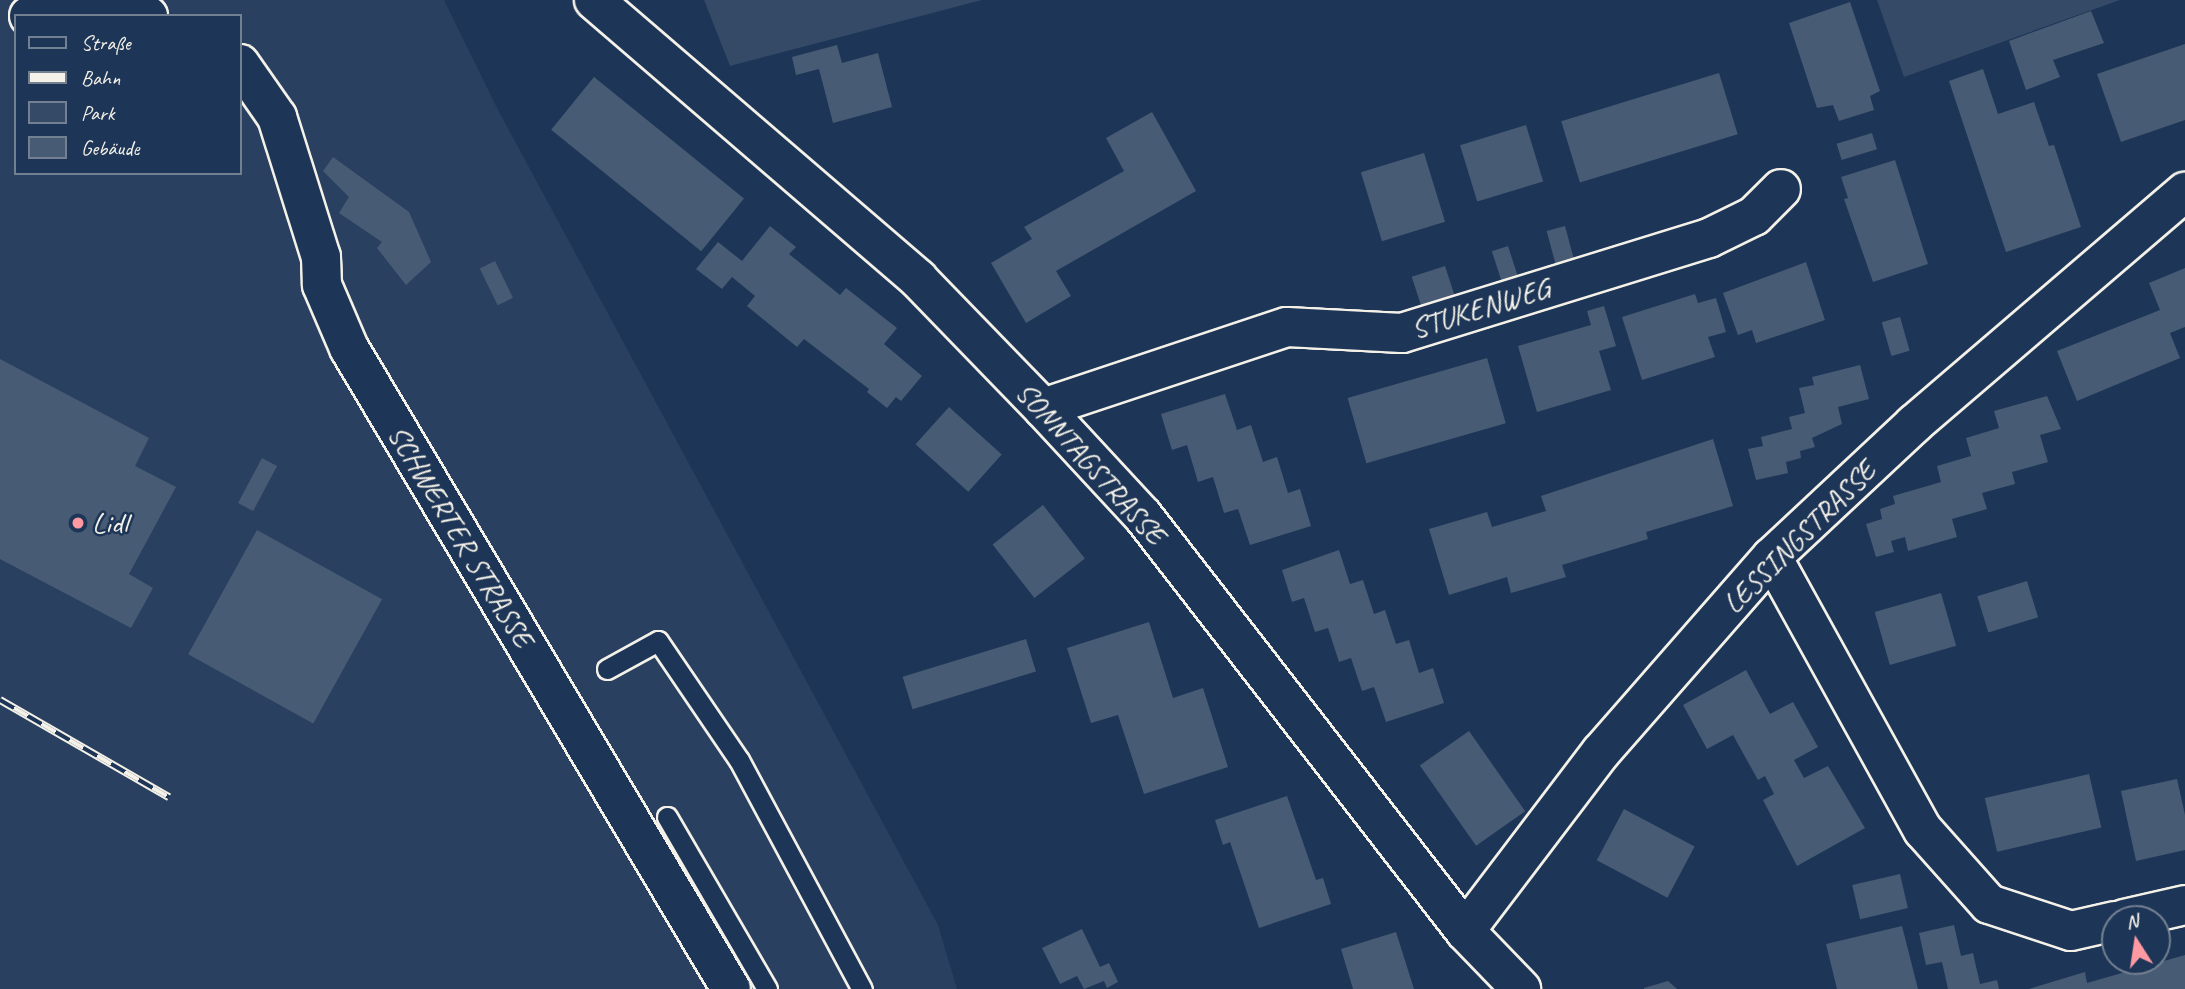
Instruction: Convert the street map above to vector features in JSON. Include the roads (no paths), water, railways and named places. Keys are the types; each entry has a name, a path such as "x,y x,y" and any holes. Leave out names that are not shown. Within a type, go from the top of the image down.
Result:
{"street":[{"name":"SONNTAGSTRASSE","path":"594,0 918,279 1043,408 1143,516 1465,931 1521,989"},
{"path":"42,14 94,6 137,14"},
{"name":"SCHWERTER STRASSE","path":"242,67 277,117 321,257 322,285 349,348 731,989"},
{"name":"STUKENWEG","path":"1043,408 1287,327 1402,333 1709,238 1754,216 1781,189"},
{"name":"LESSINGSTRASSE","path":"1465,931 1601,752 1772,557 1914,424 2185,192"},
{"path":"1772,557 1923,830 1989,904 2071,931 2101,924"}],"lane":[{"path":"607,669 658,641 739,760 862,989"},
{"path":"667,817 767,989"}],"railway":[{"path":"0,700 169,797"}],"place":[{"name":"Lidl","path":"78,523"}]}
